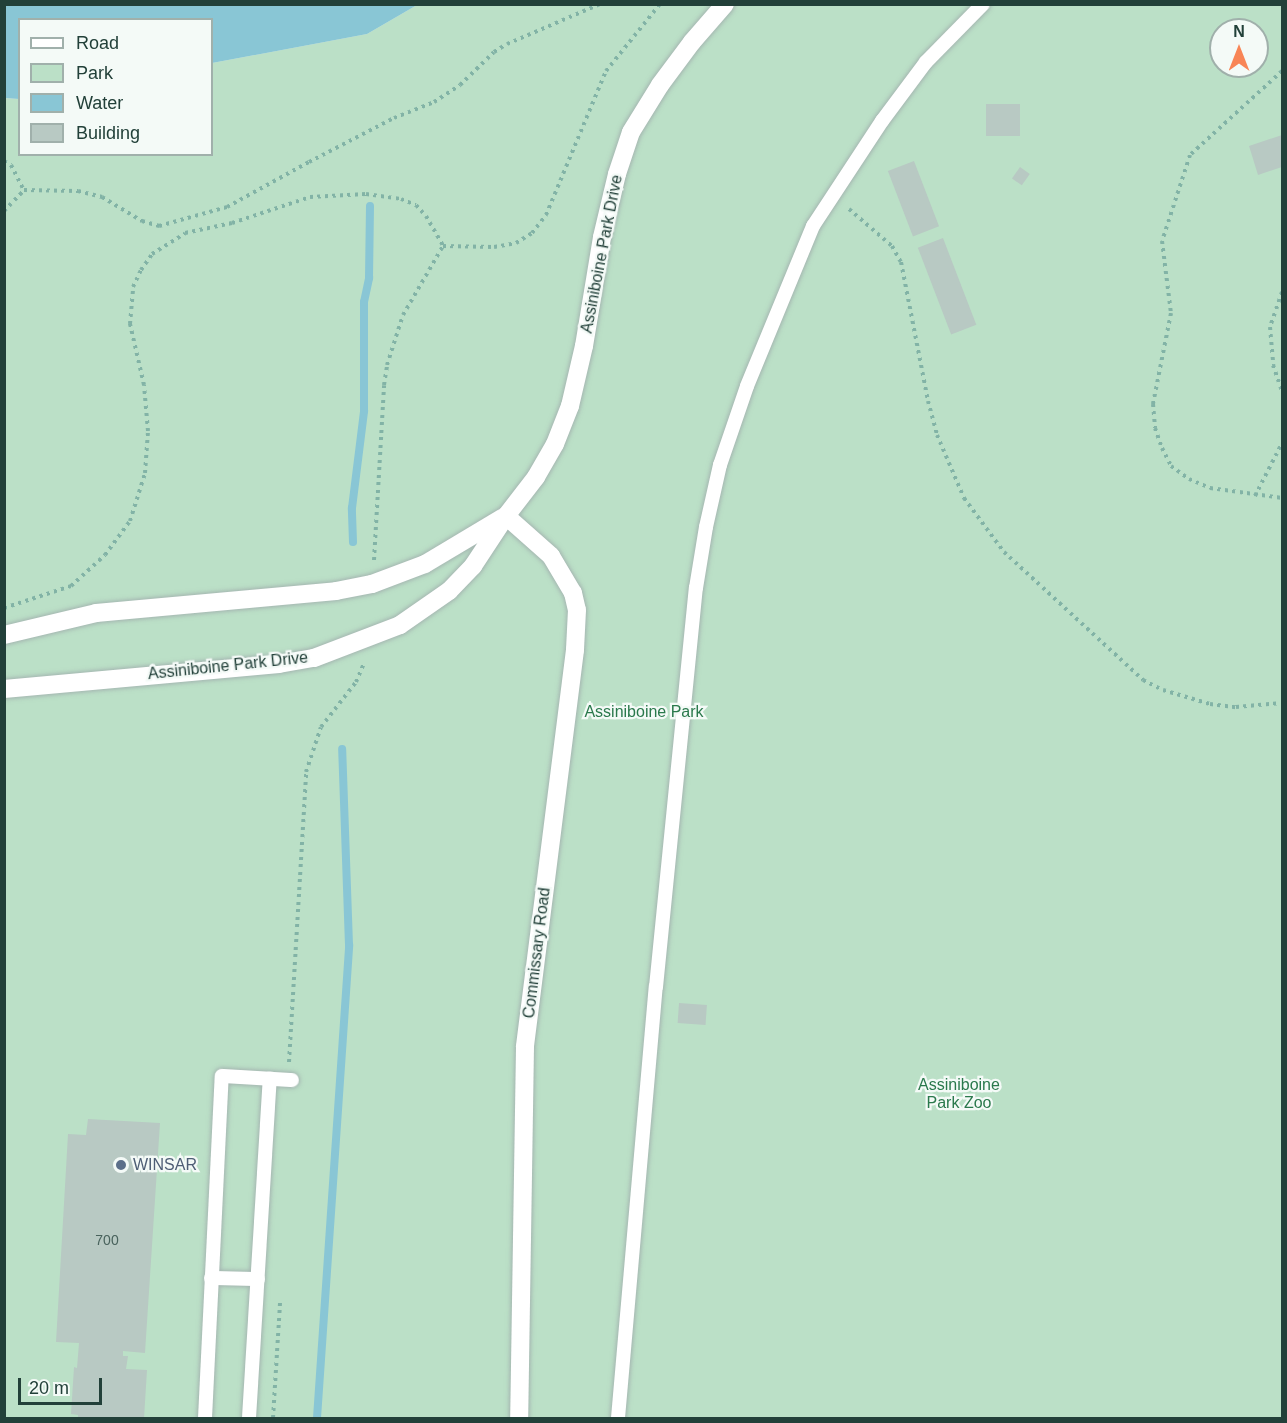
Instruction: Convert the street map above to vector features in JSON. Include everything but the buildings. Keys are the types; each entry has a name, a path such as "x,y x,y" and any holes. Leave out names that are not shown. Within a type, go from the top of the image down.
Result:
{"street":[{"name":"Assiniboine Park Drive","path":"4,688 279,664 314,658 400,625 449,591 473,567 506,516 536,477 555,444 570,406 584,346 602,237 617,174 632,132 660,86 692,42 725,4"},
{"name":"Assiniboine Park Drive","path":"4,635 96,613 326,592 372,584 425,564 506,516"},
{"name":"Commissary Road","path":"506,516 551,556 573,593 577,610 575,650 525,1047 519,1419"}],"lane":[{"path":"618,1419 658,964 696,588 706,527 720,465 747,386 790,276 813,226 882,121 926,62 983,4"},
{"path":"205,1419 222,1076 291,1080"},
{"path":"249,1419 270,1079"},
{"path":"211,1278 258,1279"}],"path":[{"path":"4,211 24,190 86,193 102,197 142,221 159,226 188,220 227,207 394,118 434,102 460,86 494,52 507,44 600,4"},
{"path":"443,246 494,247 516,243 532,233 546,215 606,71 660,4"},
{"path":"1282,71 1190,154 1162,241 1171,313 1153,404 1155,428 1172,466 1189,479 1210,488 1282,498"},
{"path":"4,161 11,165 24,190"},
{"path":"4,608 70,586 105,555 130,522 145,473 148,431 144,385 130,324 133,287 152,254 185,233 232,223 310,197 366,194 401,199 416,205 426,216 443,246"},
{"path":"832,195 892,246 901,262 928,401 937,435 964,498 1004,552 1143,680 1163,690 1210,704 1236,707 1282,703"},
{"path":"372,584 387,365 403,315 443,246"},
{"path":"1282,292 1270,327 1273,365 1282,391"},
{"path":"1255,496 1282,444"},
{"path":"291,1080 289,1060 306,772 321,727 356,682 364,667 367,639"},
{"path":"273,1419 280,1293"}],"green space":[{"name":"Assiniboine Park","path":"417,5 1282,5 1282,1418 5,1418 4,98 18,99 18,156 213,156 213,63 367,34"}],"water":[{"path":"5,4 417,4 367,34 213,63 213,18 18,18 18,99 5,98"}],"waterway":[{"path":"353,542 352,508 364,411 364,302 369,278 370,206"},
{"path":"317,1418 349,945 342,749"}],"place":[{"name":"WINSAR","path":"121,1165"}],"park label":[{"name":"Assiniboine Park Zoo","path":"959,1094"}]}
